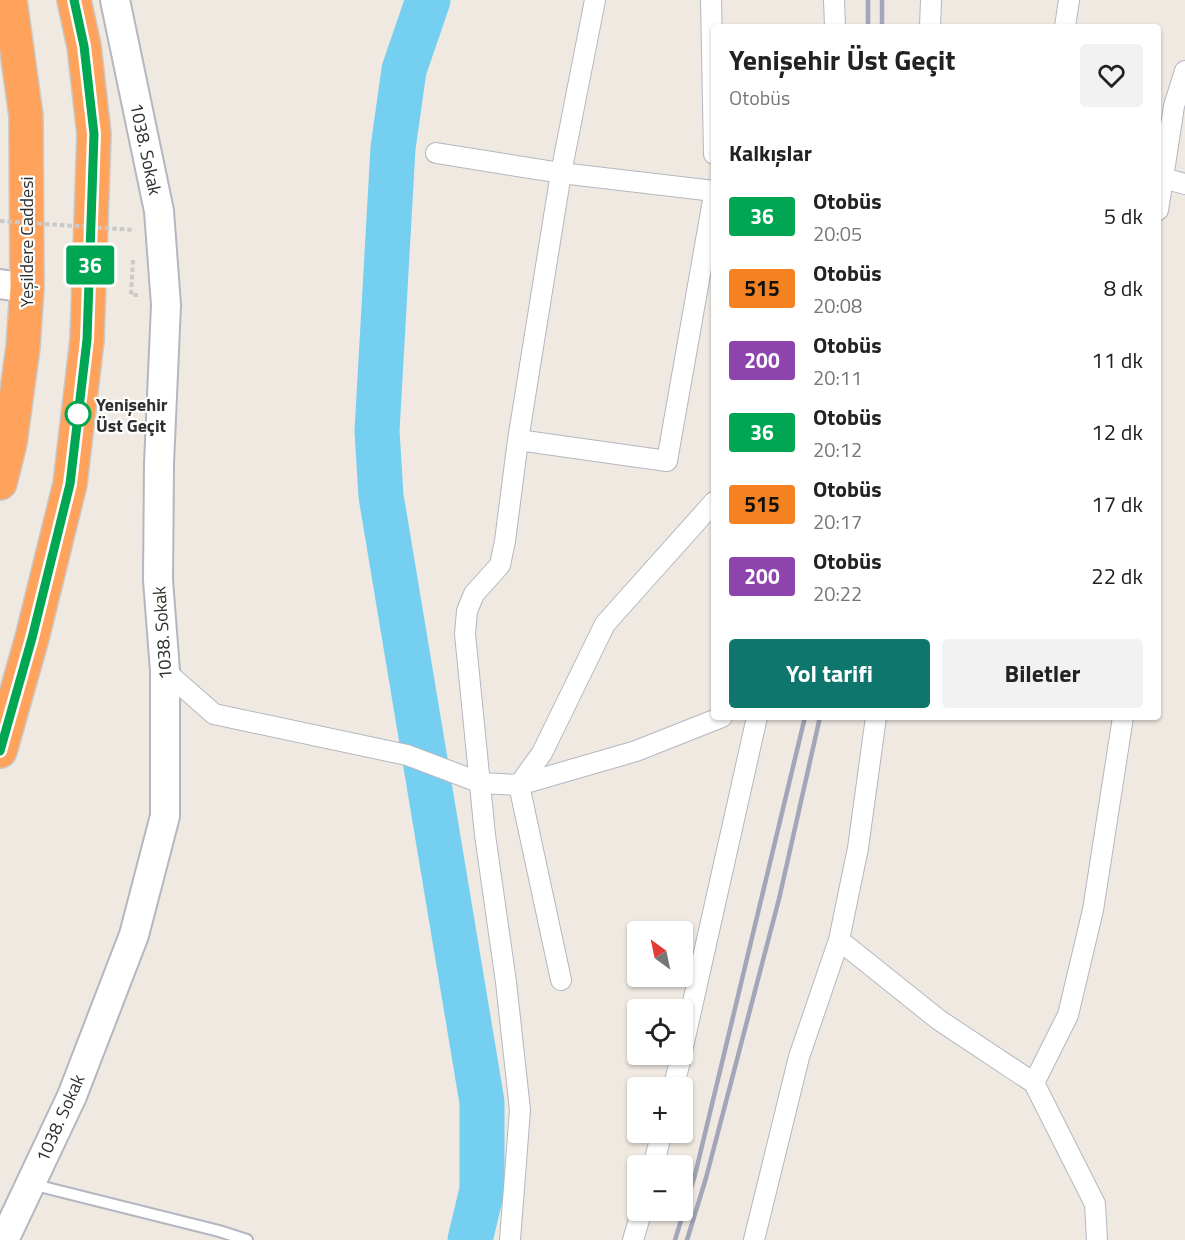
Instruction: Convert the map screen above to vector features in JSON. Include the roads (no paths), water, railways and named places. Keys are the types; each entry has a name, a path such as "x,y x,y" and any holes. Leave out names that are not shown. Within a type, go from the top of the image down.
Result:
{"highway":[{"name":"Yeşildere Caddesi","path":"0,483 10,443 23,347 14,286 26,116 10,0"},
{"path":"0,751 32,638 70,484 87,340 94,134 84,46 74,0"}],"street":[{"name":"1038. Sokak","path":"4,1240 72,1096 134,935 165,816 165,671 158,580 159,464 166,305 160,221 115,0"},
{"path":"510,1240 520,1110 506,982 475,780 465,634 467,611 474,594 500,565 505,541 518,440 561,173 596,0"},
{"path":"711,0 711,24"},
{"path":"834,0 835,24"},
{"path":"930,24 931,0"},
{"path":"1065,24 1069,0"},
{"path":"1161,191 1174,106 1185,71"},
{"path":"436,153 561,173 711,193"},
{"path":"1163,178 1185,184"},
{"path":"518,440 667,461 711,210"},
{"path":"561,980 519,785 542,753 605,624 711,505"},
{"path":"165,671 214,714 407,755 475,780 519,785 636,751 714,720"},
{"path":"693,1004 756,720"},
{"path":"754,1240 799,1057 839,940 858,848 876,720"},
{"path":"1034,1083 1068,1015 1093,910 1123,720"},
{"path":"839,940 939,1020 1034,1083 1095,1204 1097,1240"},
{"path":"633,1240 639,1221"}],"lane":[{"path":"30,1184 247,1240"}],"waterway":[{"path":"428,0 404,70 393,148 377,431 381,496 482,1102 482,1190 470,1240"}],"railway":[{"path":"868,0 868,24"},
{"path":"882,0 882,24"},
{"path":"675,1240 695,1175 804,720"},
{"path":"687,1240 706,1178 779,899 819,720"}],"place":[{"name":"Yenişehir Üst Geçit","path":"78,414"}]}
